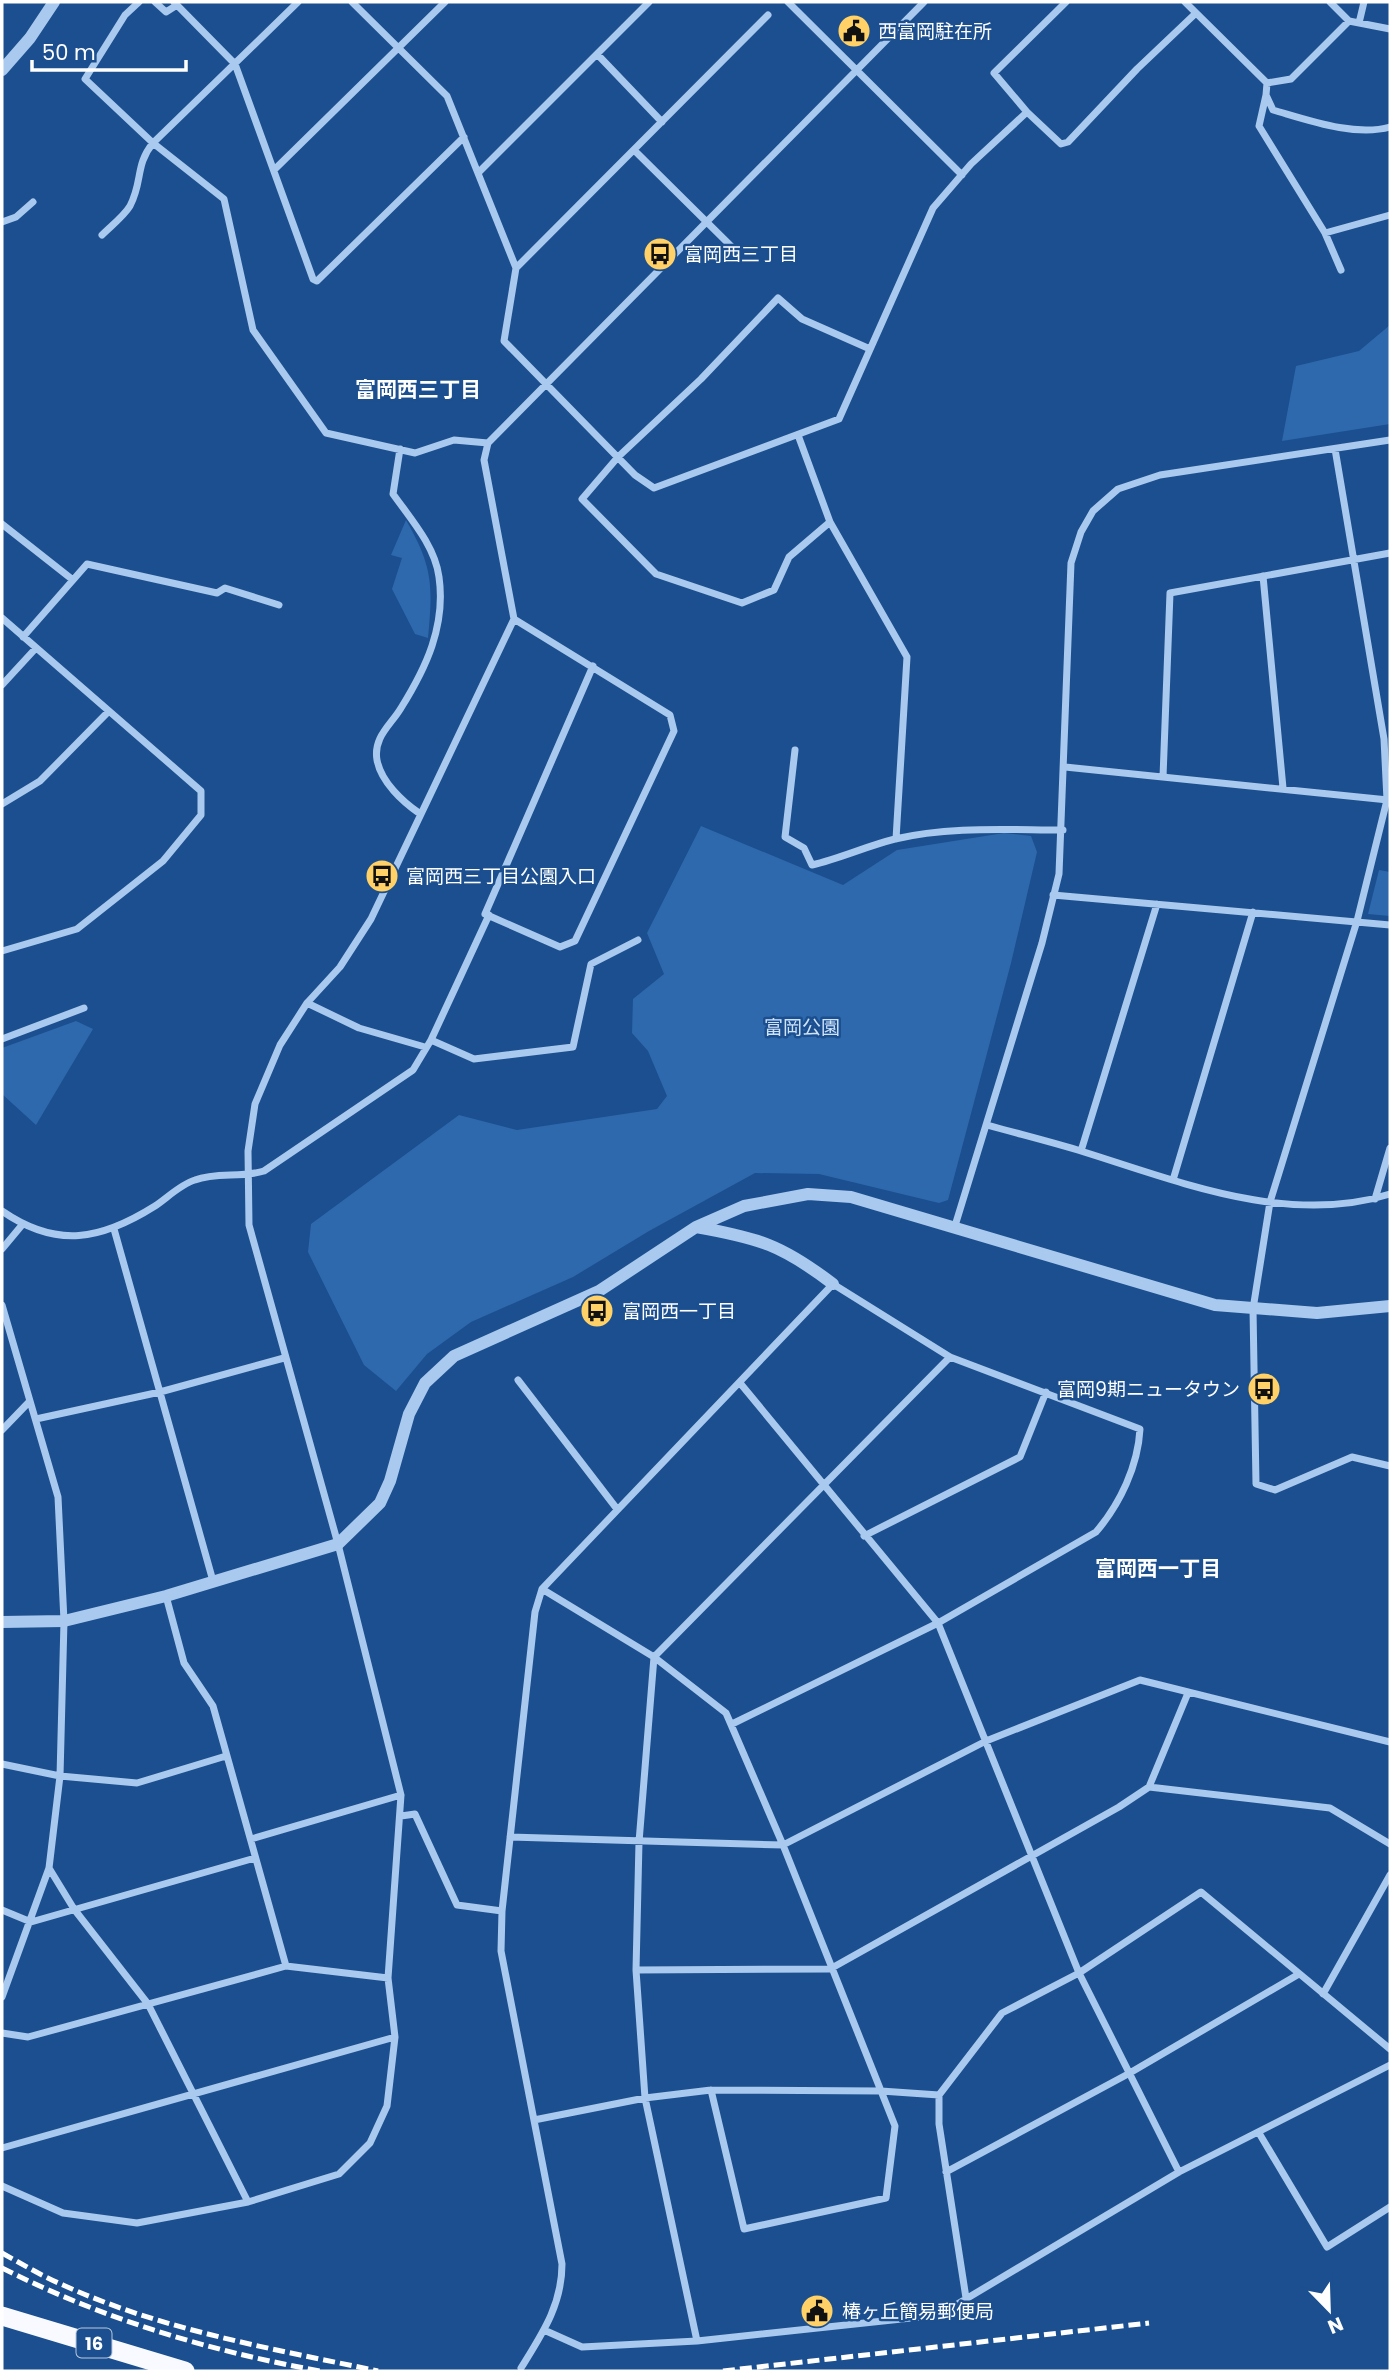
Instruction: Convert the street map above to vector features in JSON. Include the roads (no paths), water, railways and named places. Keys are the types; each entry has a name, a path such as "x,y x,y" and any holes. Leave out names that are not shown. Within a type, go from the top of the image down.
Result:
{"highway":[{"name":"16","path":"2,2316 185,2371"}],"street":[{"path":"2,70 30,38 54,2"},
{"path":"139,2 125,15 85,79 153,143 224,199 253,330 326,433 415,453 454,440 488,443"},
{"path":"155,2 166,12 176,3 235,64 313,279 317,281 464,137"},
{"path":"102,234 129,207 140,179 140,159 153,143 298,2"},
{"path":"352,2 447,96 516,268 504,341 645,484 654,488 839,419 933,208 962,175 1027,111"},
{"path":"274,170 444,2"},
{"path":"478,173 649,2"},
{"path":"788,2 962,175"},
{"path":"2,2186 63,2213 137,2223 248,2202 339,2174 370,2143 387,2106 395,2037 388,1978 401,1795 338,1544 249,1225 247,1176 256,1104 280,1045 307,1003 340,967 372,919 419,813 514,619 483,451 544,384 924,2"},
{"path":"1066,2 994,73 1061,144 1068,142 1137,69 1196,13"},
{"path":"1185,2 1267,83"},
{"path":"1330,2 1349,21 1390,29"},
{"path":"1359,23 1364,2"},
{"path":"516,268 768,15"},
{"path":"1267,83 1291,79 1349,21"},
{"path":"597,54 662,122"},
{"path":"1267,83 1259,126 1325,233 1341,270"},
{"path":"1266,95 1273,110 1313,121 1377,131 1390,127"},
{"path":"634,150 736,251"},
{"path":"2,222 16,217 33,202"},
{"path":"1325,233 1390,215"},
{"path":"830,522 789,557 774,590 742,603 656,574 582,499 618,457 701,379 778,298 802,319 870,349"},
{"path":"799,435 830,522 907,657 896,839"},
{"path":"954,1229 1042,943 1059,874 1063,830 1071,563 1081,532 1093,511 1118,489 1160,475 1390,440"},
{"path":"400,449 393,494 426,540 439,576 440,625 421,673 399,712 383,729 377,760 397,797 419,813"},
{"path":"1335,449 1384,739 1389,800 1357,921 1270,1202 1253,1309 1256,1483 1275,1490 1352,1457 1390,1466"},
{"path":"2,524 73,580"},
{"path":"1163,777 1170,593 1390,553"},
{"path":"23,637 87,564 216,593 225,588 279,605"},
{"path":"1263,576 1283,788"},
{"path":"2,618 201,791 201,814 163,861 77,929 2,951"},
{"path":"514,619 593,666 670,715 674,731 575,941 560,947 485,914 593,666"},
{"path":"2,685 36,648"},
{"path":"2,804 40,781 108,712"},
{"path":"795,750 785,837 804,848 813,865 848,857 896,839 988,829 1063,830"},
{"path":"1065,767 1389,800"},
{"path":"1053,895 1390,925"},
{"path":"1081,1151 1157,904"},
{"path":"1173,1180 1253,912"},
{"path":"2,1211 22,1225 68,1237 93,1236 114,1229 194,1180 247,1176 264,1171 412,1070 431,1040 489,915"},
{"path":"431,1040 474,1059 573,1047 591,964 638,940"},
{"path":"307,1003 359,1028 425,1048"},
{"path":"2,1040 85,1008"},
{"path":"987,1125 1210,1191 1270,1202 1334,1204 1390,1195"},
{"path":"1375,1199 1390,1148"},
{"path":"2,1622 64,1621 166,1596 338,1544 380,1503 390,1481 409,1414 425,1383 454,1356 600,1291 696,1227 744,1206 808,1194 851,1197 1215,1305 1317,1313 1390,1306"},
{"path":"2,1249 22,1225"},
{"path":"696,1227 750,1237 794,1255 833,1284 950,1357 1140,1429 1139,1449 1114,1511 1096,1532 938,1623 732,1724"},
{"path":"114,1229 213,1581"},
{"path":"521,2368 544,2330 562,2285 562,2264 501,1951 502,1911 535,1612 542,1589 833,1284"},
{"path":"2,1306 58,1497 64,1621 60,1776 49,1868 32,1922 2,1997"},
{"path":"696,2341 645,2098 636,1970 639,1842 654,1657 950,1357"},
{"path":"36,1419 160,1392 284,1358"},
{"path":"518,1380 617,1510"},
{"path":"740,1383 938,1623 1079,1973 1179,2172"},
{"path":"864,1536 1020,1457 1046,1392"},
{"path":"2,1430 29,1402"},
{"path":"542,1589 654,1657 726,1713 783,1845 830,1969 895,2126 886,2198 744,2229 711,2090"},
{"path":"166,1596 184,1663 213,1706 286,1966"},
{"path":"510,1837 783,1845 986,1741 1140,1680 1390,1742"},
{"path":"636,1970 830,1969 1032,1854 1119,1808 1149,1787 1188,1693"},
{"path":"2,1764 60,1776 137,1783 226,1756"},
{"path":"1149,1787 1329,1808 1390,1844"},
{"path":"251,1839 401,1795"},
{"path":"401,1816 415,1814 457,1905 502,1911"},
{"path":"2,1910 32,1922 255,1858"},
{"path":"49,1868 74,1909 148,2004 195,2092 248,2202"},
{"path":"1323,1994 1390,1875"},
{"path":"966,2298 939,2124 939,2095 1002,2012 1079,1973 1201,1892 1390,2049"},
{"path":"2,2033 28,2037 286,1966 388,1978"},
{"path":"946,2172 1128,2074 1299,1974"},
{"path":"2,2148 395,2037"},
{"path":"544,2330 582,2347 696,2341 939,2315 1179,2172 1390,2065"},
{"path":"534,2120 645,2098 711,2090 881,2091 939,2095"},
{"path":"1259,2133 1327,2247 1390,2207"}],"railway":[{"path":"2,2253 63,2285 139,2314 218,2337 378,2371"},
{"path":"2,2268 79,2303 157,2331 238,2354 320,2371"},
{"path":"723,2371 1149,2323"}],"place":[{"name":"西富岡駐在所","path":"854,31"},
{"name":"富岡西三丁目","path":"660,254"},
{"name":"富岡西三丁目公園入口","path":"382,876"},
{"name":"富岡西一丁目","path":"597,1311"},
{"name":"富岡9期ニュータウン","path":"1264,1389"},
{"name":"椿ヶ丘簡易郵便局","path":"817,2311"}],"district":[{"name":"富岡西三丁目","path":"418,389"},
{"name":"富岡西一丁目","path":"1158,1568"}],"park label":[{"name":"富岡公園","path":"802,1027"}]}
